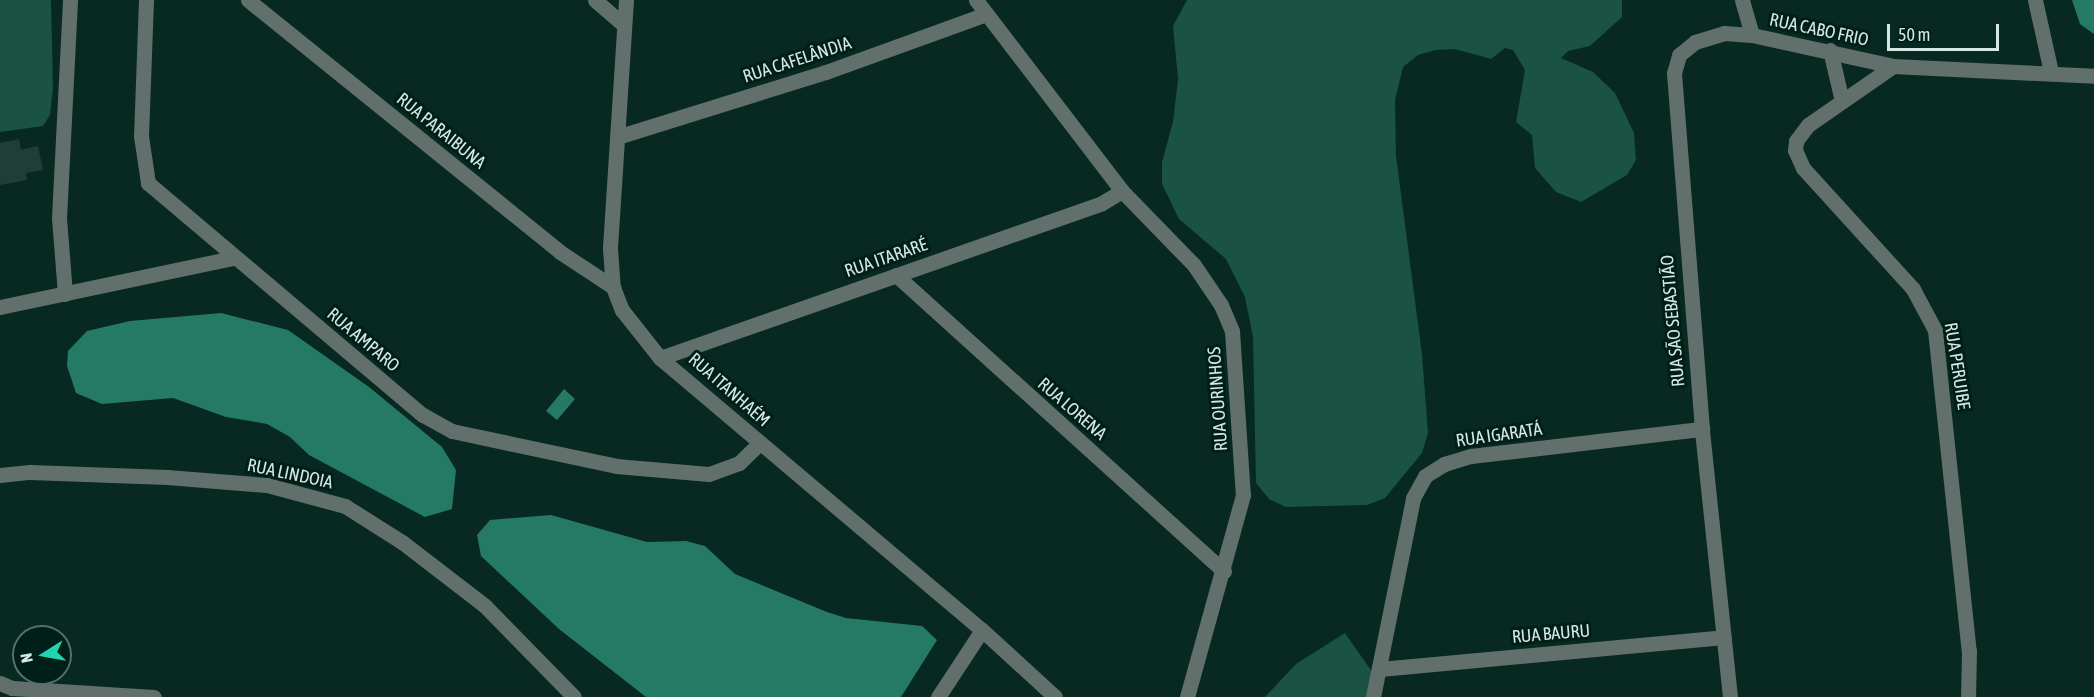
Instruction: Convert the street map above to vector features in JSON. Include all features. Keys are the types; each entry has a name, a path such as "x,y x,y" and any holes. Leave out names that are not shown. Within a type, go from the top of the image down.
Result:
{"street":[{"path":"66,294 59,196 70,0"},
{"name":"RUA AMPARO","path":"146,0 141,136 148,183 233,258 423,415 452,431 615,466 709,474 739,463 760,443"},
{"name":"RUA PARAIBUNA","path":"249,0 560,252 613,287"},
{"path":"595,0 624,26"},
{"name":"RUA ITANHAÉM","path":"626,0 610,248 613,287 622,310 660,357 982,630 1055,697"},
{"name":"RUA OURINHOS","path":"976,0 1122,191 1194,265 1221,305 1232,331 1243,495 1224,571 1187,697"},
{"path":"1742,0 1752,35"},
{"path":"2035,0 2051,72"},
{"name":"RUA CAFELÂNDIA","path":"617,137 826,72 987,14"},
{"name":"RUA SÃO SEBASTIÃO","path":"1730,697 1702,429 1674,73 1680,55 1695,42 1724,33 1752,35"},
{"name":"RUA CABO FRIO","path":"1752,35 1893,66 2051,72 2094,76"},
{"path":"1830,51 1842,101"},
{"name":"RUA PERUIBE","path":"1893,66 1800,132 1795,150 1803,168 1913,289 1935,330 1969,651 1968,697"},
{"name":"RUA ITARARÉ","path":"660,357 1101,203 1122,191"},
{"path":"0,307 233,258"},
{"name":"RUA LORENA","path":"896,274 1224,571"},
{"name":"RUA IGARATÁ","path":"1373,697 1413,498 1425,476 1444,464 1471,456 1702,429"},
{"name":"RUA LINDOIA","path":"0,475 30,472 156,476 256,484 345,506 402,542 485,606 574,697"},
{"path":"938,697 982,630"},
{"name":"RUA BAURU","path":"1380,669 1724,637"},
{"path":"0,683 12,688 154,697"}],"shaded area":[{"path":"0,0 51,0 53,88 50,115 43,126 0,132"},
{"path":"1187,0 1622,0 1622,17 1590,46 1568,51 1561,58 1593,72 1615,93 1634,133 1636,160 1627,175 1581,202 1556,192 1535,168 1532,135 1516,122 1525,70 1513,50 1505,48 1491,59 1455,49 1436,50 1418,55 1403,67 1395,100 1396,156 1422,354 1428,433 1422,453 1385,498 1367,505 1286,507 1269,499 1256,483 1253,337 1245,297 1226,259 1179,219 1162,184 1162,162 1173,122 1178,79 1173,26"},
{"path":"2072,0 2094,0 2094,34 2080,24"},
{"path":"221,313 288,330 369,387 442,447 456,470 452,509 425,517 309,455 290,437 267,424 226,417 173,398 102,404 76,393 67,366 68,351 87,331 130,321"},
{"path":"564,389 575,399 557,420 546,411"},
{"path":"551,515 647,542 686,541 705,546 735,574 827,612 846,618 922,626 937,640 901,697 646,697 559,629 481,556 477,535 490,520"},
{"path":"1345,633 1377,679 1376,697 1265,697 1296,664"}],"building":[{"path":"19,139 21,150 38,146 43,170 26,173 27,180 0,185 0,143"}]}
